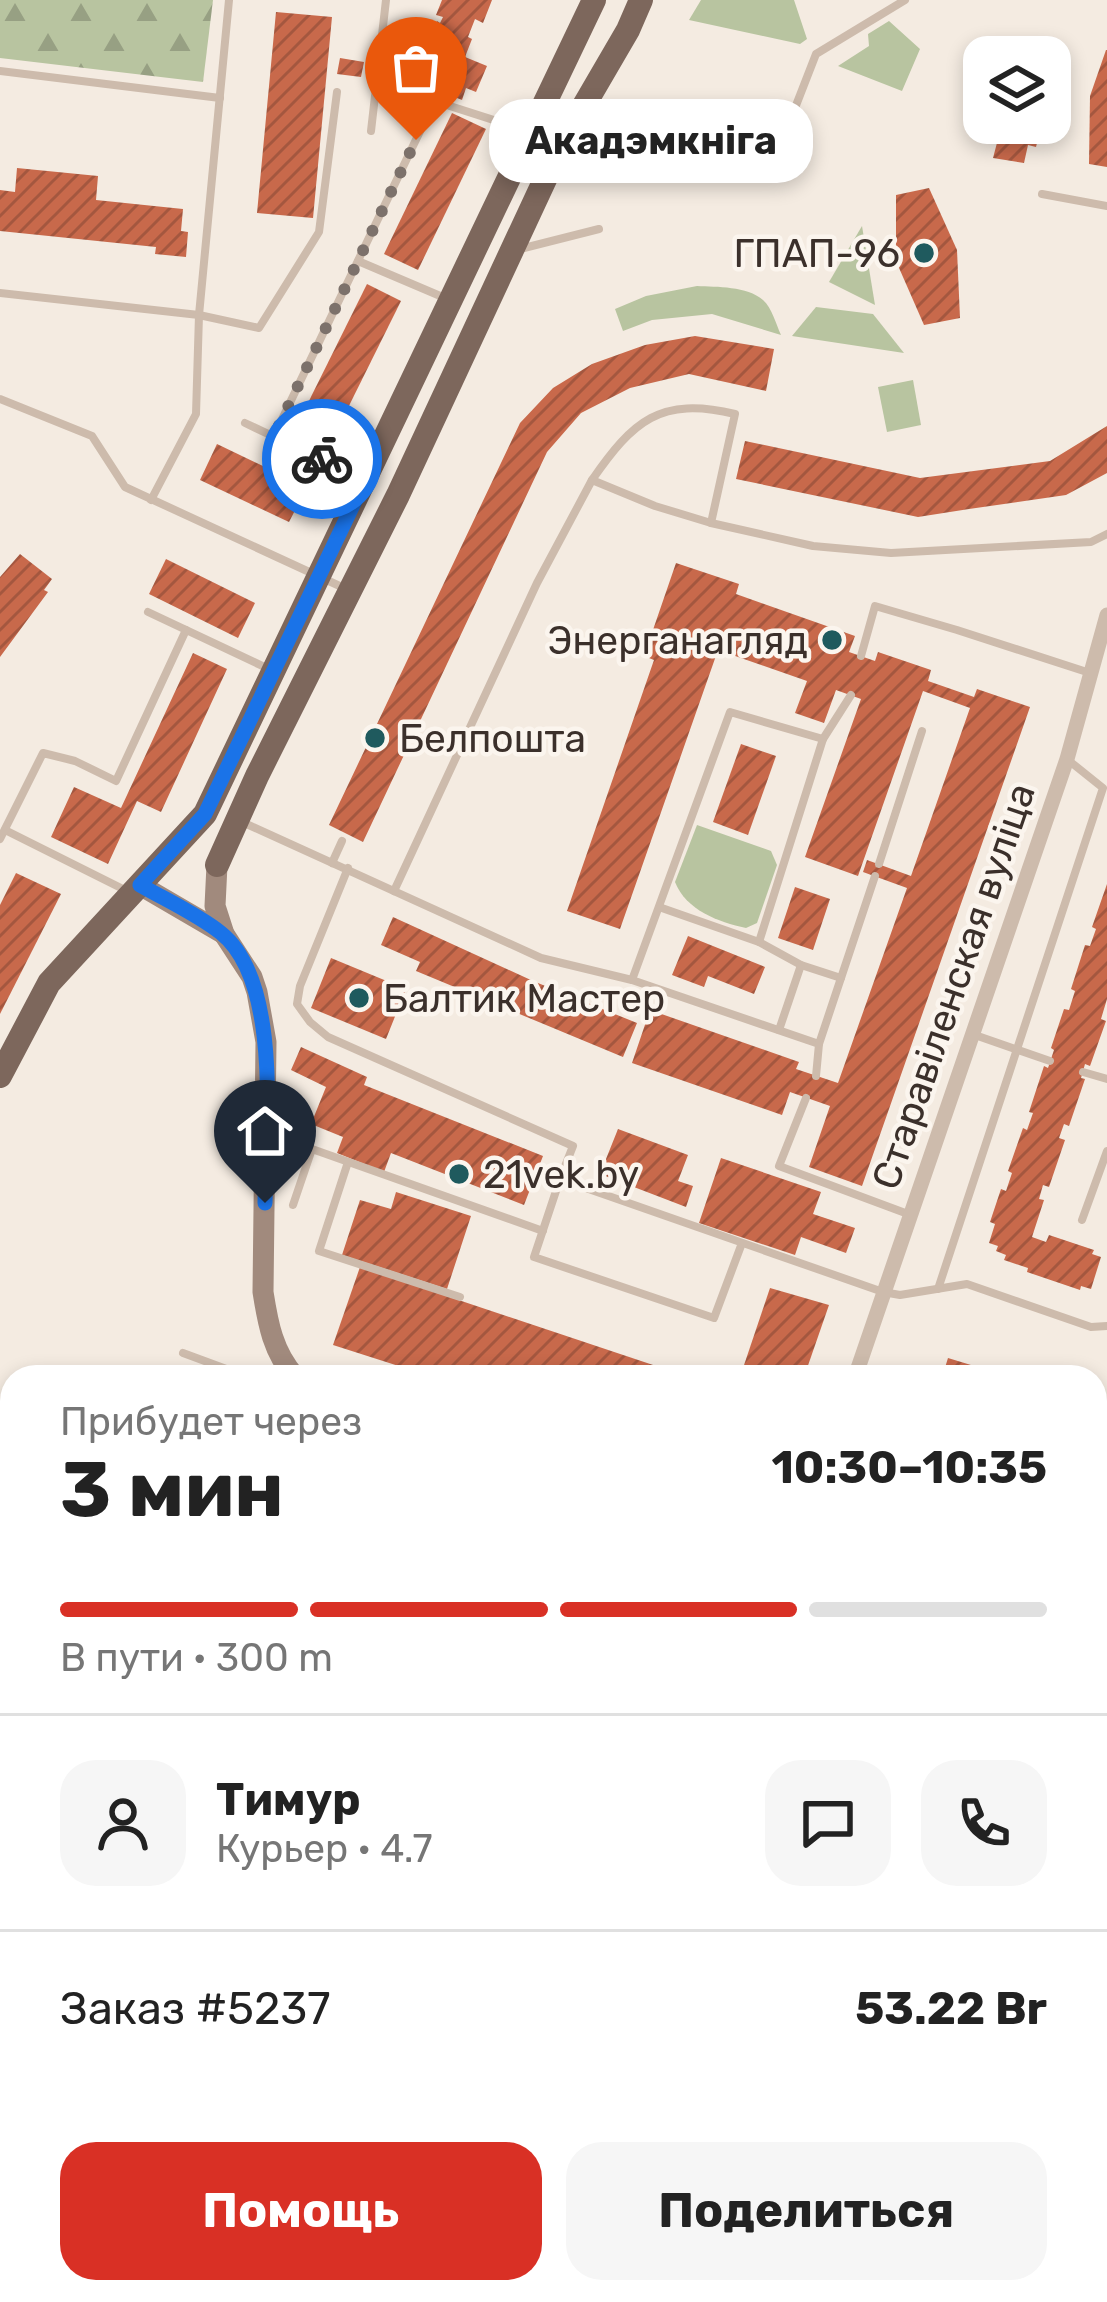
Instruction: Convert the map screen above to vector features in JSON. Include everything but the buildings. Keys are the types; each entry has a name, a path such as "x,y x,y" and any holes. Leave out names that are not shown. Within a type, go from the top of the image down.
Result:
{"main road":[{"path":"0,1076 49,983 205,814 594,0"},
{"path":"284,1365 269,1330 263,1292 266,1042 252,977 224,934 215,906 217,865 561,146 641,0"},
{"path":"417,371 419,385 428,392 441,392 451,382"},
{"path":"136,889 224,934"}],"street":[{"name":"Старавіленская вуліца","path":"859,1365 1067,759 1107,614"}],"lane":[{"path":"151,500 196,413 199,315 230,0"},
{"path":"370,131 386,0"},
{"path":"795,109 816,54 905,0"},
{"path":"0,71 220,98"},
{"path":"378,83 531,132"},
{"path":"0,293 199,315 260,328 320,232 337,92"},
{"path":"274,436 435,100"},
{"path":"1042,194 1107,206"},
{"path":"513,251 599,230"},
{"path":"358,260 450,301"},
{"path":"0,399 92,436 125,487 351,592"},
{"path":"394,891 537,583 592,480 615,447 645,419 681,408 735,413 711,523"},
{"path":"245,423 365,480"},
{"path":"592,480 711,523 813,546 891,553 1091,542 1107,534"},
{"path":"861,656 875,606 1091,673"},
{"path":"148,612 274,671"},
{"path":"136,889 2,835 43,753 75,761 116,781 186,630"},
{"path":"759,942 823,740 851,695"},
{"path":"632,980 730,712 823,740"},
{"path":"879,864 922,731"},
{"path":"938,1289 1103,788 1067,759"},
{"path":"236,819 541,958 632,980 819,1044"},
{"path":"332,863 342,841"},
{"path":"348,868 300,986 298,1004 328,1037 573,1146 534,1257 714,1318 742,1243"},
{"path":"816,1076 819,1044 875,877"},
{"path":"659,907 759,942 801,965 841,978"},
{"path":"779,1030 801,965"},
{"path":"970,1034 1050,1060"},
{"path":"1083,1072 1107,1079"},
{"path":"806,1097 779,1166 909,1215"},
{"path":"293,1205 312,1149 543,1231"},
{"path":"1082,1220 1107,1151"},
{"path":"348,1162 319,1251 460,1297"},
{"path":"560,1179 884,1292 900,1295 967,1284 1091,1327 1107,1326"},
{"path":"183,1353 216,1365"}],"green space":[{"path":"0,0 213,0 203,82 0,58"},
{"path":"701,0 794,0 807,39 800,44 689,20"},
{"path":"889,21 920,49 902,91 838,66 869,46 868,34"},
{"path":"862,226 875,305 829,282"},
{"path":"697,286 756,295 769,307 781,335 712,314 652,320 623,331 615,309 646,296"},
{"path":"816,307 873,314 904,353 792,336"},
{"path":"913,380 921,425 887,432 878,387"},
{"path":"697,825 771,851 777,865 757,923 746,928 714,918 680,892 675,882"}],"way so far":[{"path":"322,459 274,436 416,140"}],"place":[{"name":"Акадэмкніга","path":"416,140"},
{"name":"ГПАП-96","path":"924,253"},
{"name":"Энерганагляд","path":"832,640"},
{"name":"Белпошта","path":"375,738"},
{"name":"Балтик Мастер","path":"359,998"},
{"name":"21vek.by","path":"459,1174"}],"route":[{"path":"265,1203 266,1042 252,977 224,934 140,885 205,814 365,480 322,459"}]}
